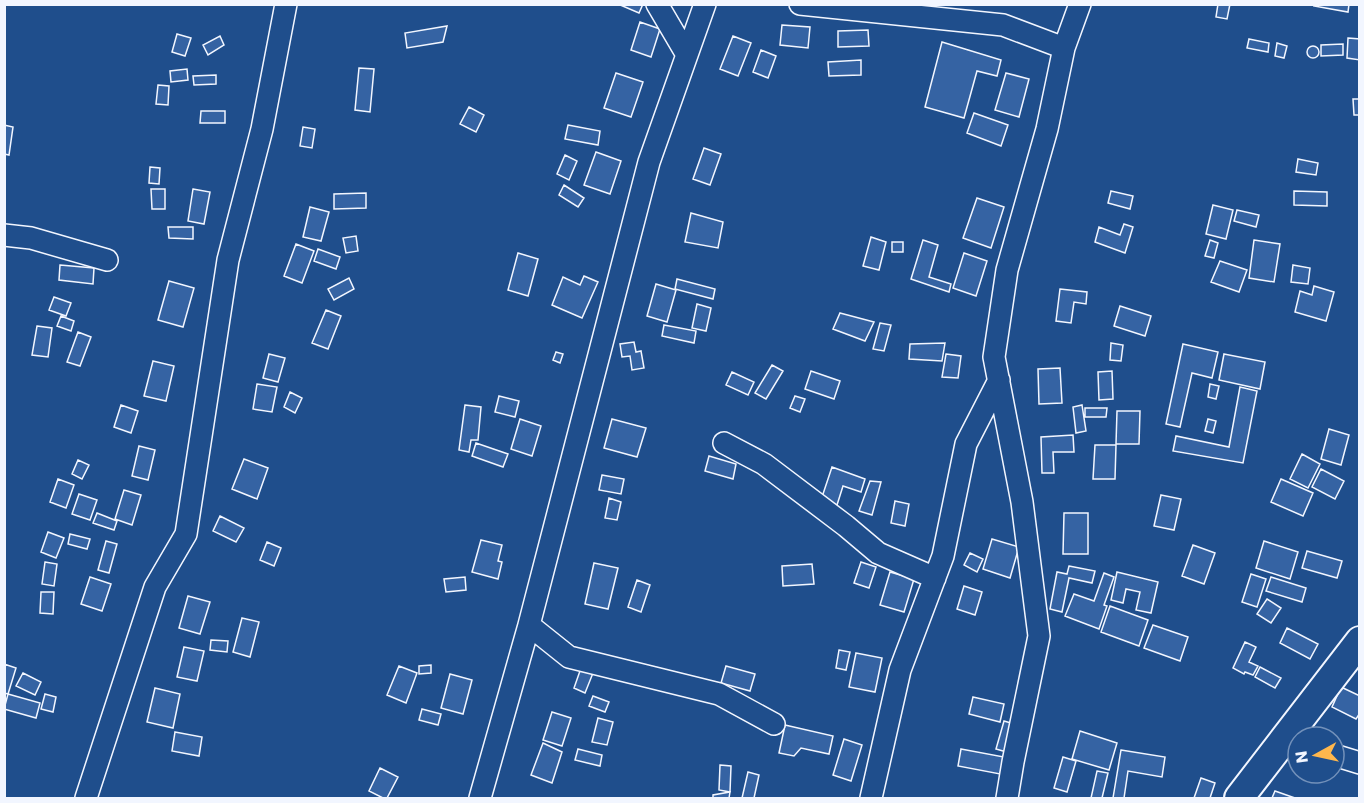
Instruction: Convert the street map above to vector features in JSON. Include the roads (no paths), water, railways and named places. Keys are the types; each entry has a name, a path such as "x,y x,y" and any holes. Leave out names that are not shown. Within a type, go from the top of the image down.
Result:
{"street":[{"path":"86,798 155,587 186,534 228,260 262,129 286,4"},
{"path":"657,4 687,55"},
{"path":"480,798 529,625 649,162 705,4"},
{"path":"800,4 1003,25 1064,48"},
{"path":"1004,796 1040,636 1022,502 994,357 1006,270 1047,129 1064,48 1080,4"},
{"path":"4,235 31,238 107,260"},
{"path":"870,798 900,670 943,556 966,444 999,380"},
{"path":"724,443 765,464 878,553 935,578"},
{"path":"529,625 569,657 719,694 774,724"},
{"path":"1302,725 1359,641"},
{"path":"1239,798 1286,746"}]}
